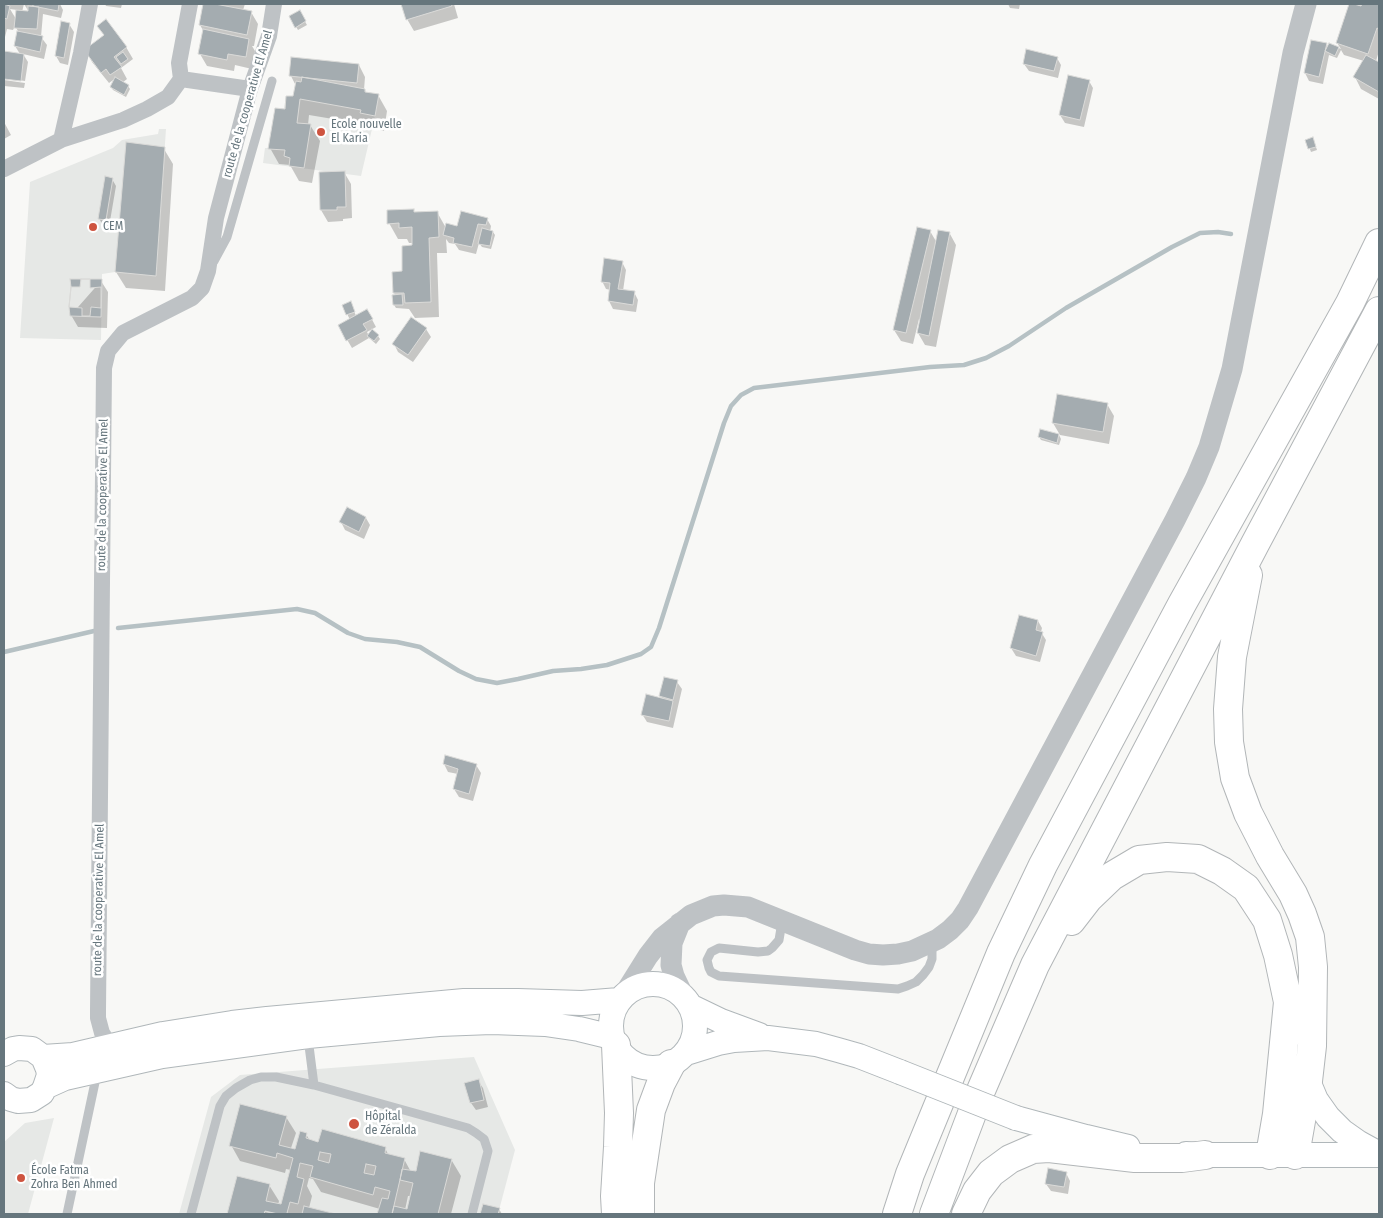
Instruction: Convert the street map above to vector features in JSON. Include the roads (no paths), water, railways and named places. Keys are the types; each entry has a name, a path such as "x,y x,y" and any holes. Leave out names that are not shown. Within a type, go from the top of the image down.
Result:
{"highway":[{"path":"897,1214 910,1174 1000,953 1043,865 1182,604 1350,303 1379,243"},
{"path":"934,1214 979,1094 1035,965 1255,544 1379,312"},
{"path":"1255,544 1232,657 1228,709 1229,742 1235,778 1248,812 1302,914 1310,937 1313,967 1312,1046 1308,1081 1283,1155"},
{"path":"1035,965 1088,899 1112,876 1139,860 1167,857 1198,859 1222,870 1246,888 1268,920 1288,1002 1277,1114 1283,1155"},
{"path":"614,1041 619,1113 615,1196 616,1214"},
{"path":"640,1214 640,1184 651,1110 661,1084 679,1059"},
{"path":"966,1214 976,1191 991,1173 1010,1159 1033,1149 1049,1148 1135,1158 1182,1158 1205,1155"},
{"path":"880,1214 892,1190 903,1178 910,1174"}],"main road":[{"path":"768,1038 729,1024 687,1001 669,986 653,983 629,990 621,998 612,1018 611,1028 614,1041 620,1053 635,1064 644,1067 662,1067 702,1047 726,1041 768,1038 802,1042 866,1058 1016,1118 1120,1146 1152,1151 1205,1155 1379,1155"},
{"path":"43,1057 68,1056 163,1034 224,1024 437,1003 491,1001 582,1003 621,998"},
{"path":"679,1059 691,1046 696,1030 694,1014 687,1001"},
{"path":"46,1087 65,1078 162,1056 308,1036 439,1024 492,1022 562,1026 614,1041"},
{"path":"6,1101 31,1100 42,1093 46,1087 49,1075 43,1057 32,1049 9,1048"},
{"path":"1308,1081 1316,1100 1333,1122 1353,1139 1379,1155"},
{"path":"1235,1155 1261,1140 1277,1114"}],"street":[{"path":"61,140 90,4"},
{"path":"4,169 61,140 123,120 168,97 181,79 179,63 190,4"},
{"name":"route de la cooperative El Amel","path":"110,1046 102,1033 98,1018 104,368 108,351 123,333 192,298 202,288 208,272 216,218 250,89 269,36 274,4"},
{"path":"621,998 662,938 691,915 702,910 724,905 748,907 855,950 883,955 912,951 932,942 950,930 960,920 1175,520 1203,463 1214,433 1232,369 1293,53 1306,4"},
{"path":"181,79 250,89"},
{"path":"680,923 672,943 671,960 674,976 687,1001"}],"lane":[{"path":"208,272 227,237 272,81"},
{"path":"782,921 779,940 772,948 758,952 719,948 711,952 709,956 709,968 715,975 719,976 898,989 916,982 929,967 932,959 932,942"},
{"path":"308,1036 314,1085"},
{"path":"67,1214 97,1070"},
{"path":"191,1214 220,1106 226,1096 236,1088 250,1080 261,1077 276,1077 314,1085 468,1128 484,1139 488,1151 472,1214"}],"waterway":[{"path":"118,628 297,609 315,613 348,633 365,639 397,642 420,647 476,679 497,683 553,671 607,665 641,654 651,647 659,628 724,423 731,406 741,395 754,388 930,367 964,365 986,358 1009,346 1066,308 1172,247 1200,233 1218,232 1231,234"},
{"path":"4,652 94,631"}],"place":[{"name":"Ecole nouvelle El Karia","path":"321,132"},
{"name":"CEM","path":"93,227"},
{"name":"Hôpital de Zéralda","path":"354,1124"},
{"name":"École Fatma Zohra Ben Ahmed","path":"21,1178"}]}
